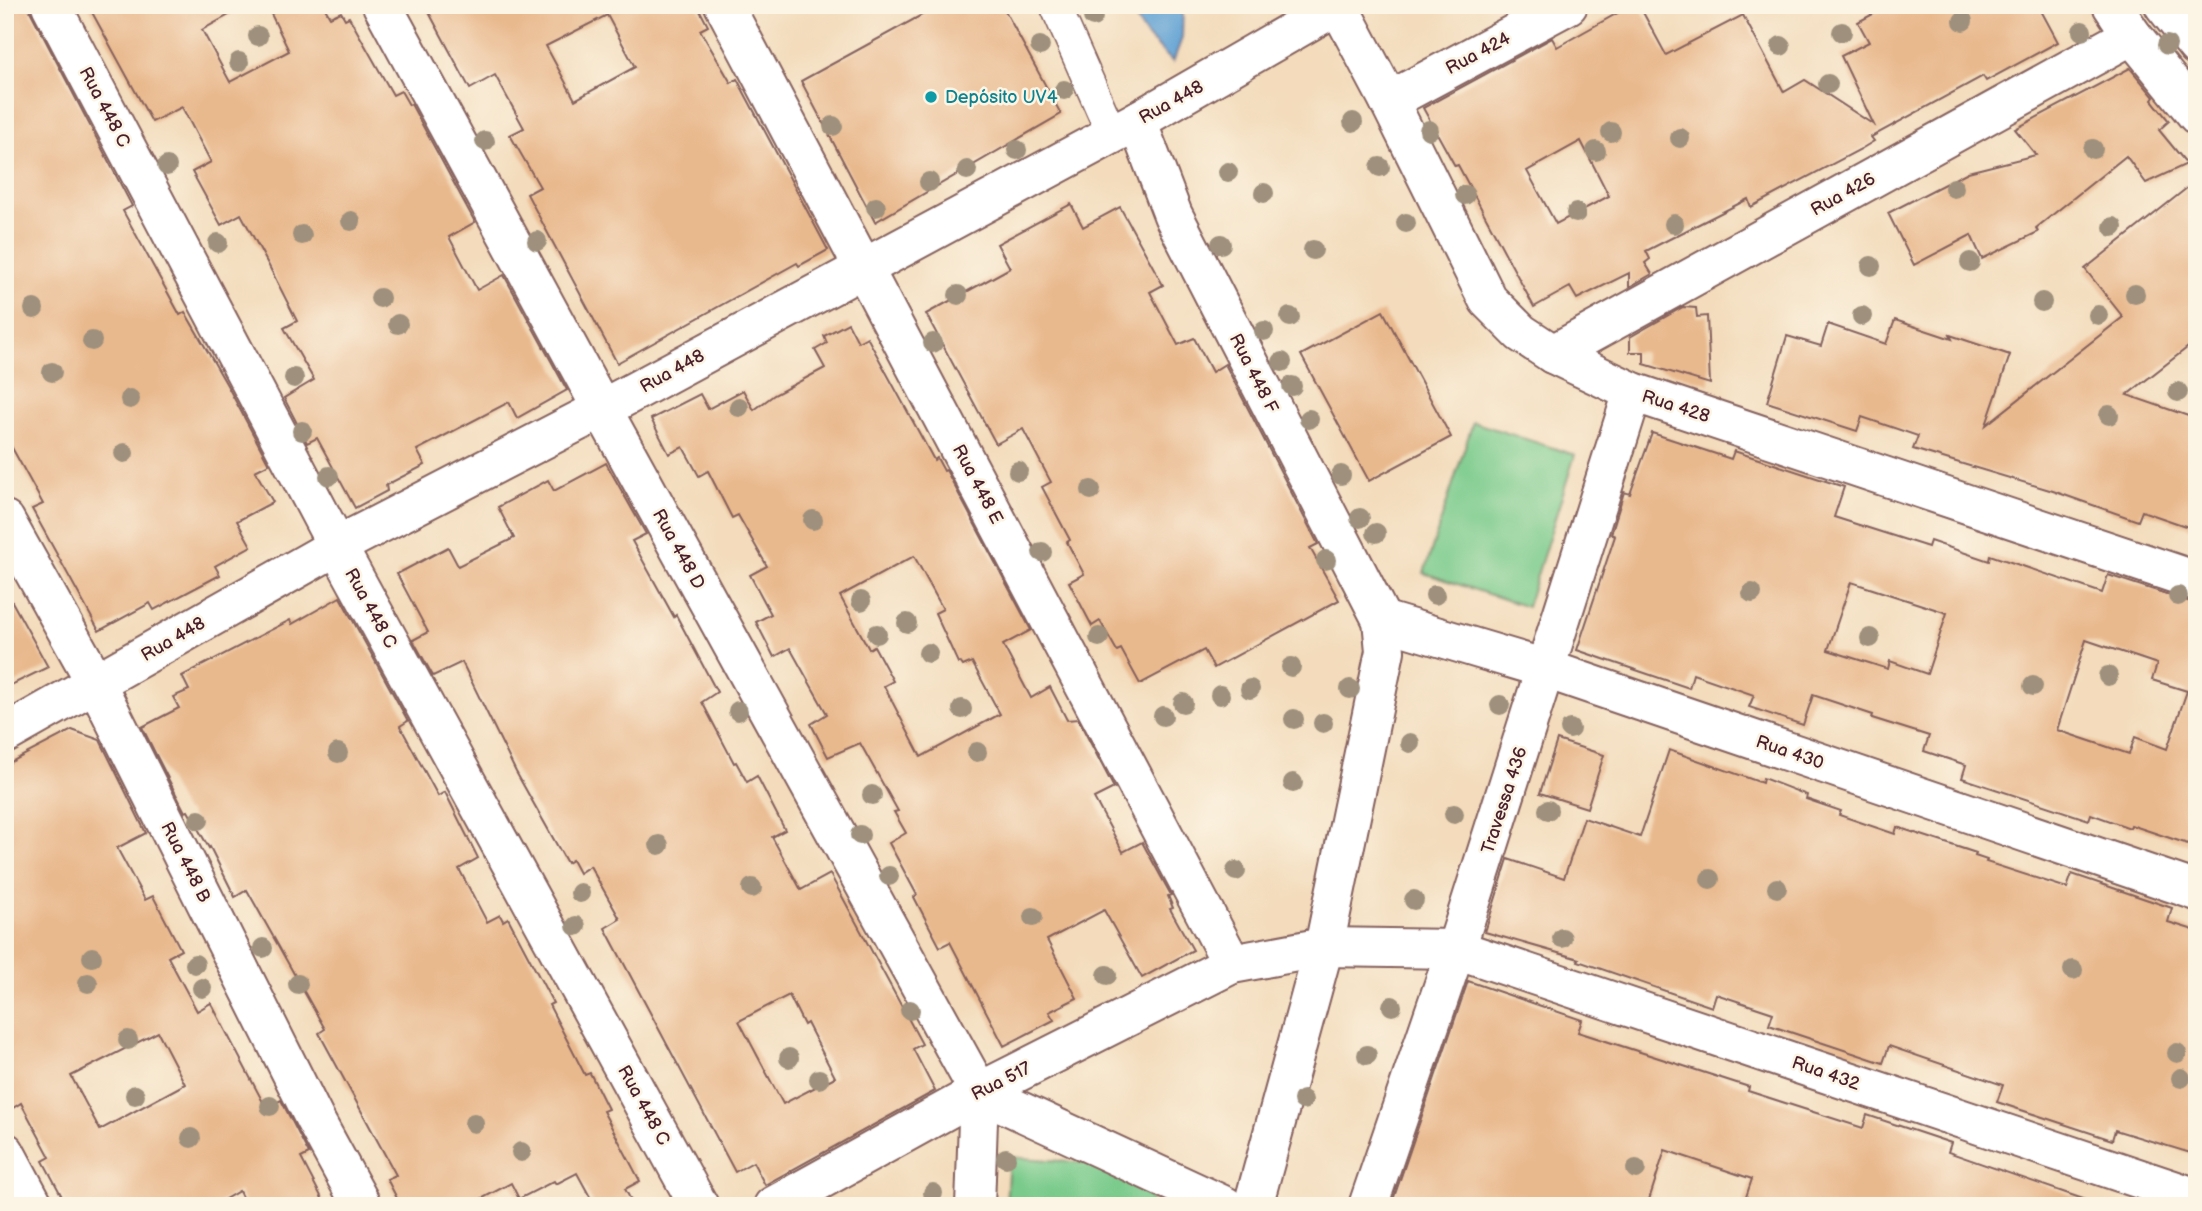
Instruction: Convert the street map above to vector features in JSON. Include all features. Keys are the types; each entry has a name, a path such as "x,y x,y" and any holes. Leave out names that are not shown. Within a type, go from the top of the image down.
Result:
{"street":[{"name":"Rua 448 C","path":"51,5 337,546 699,1206"},
{"name":"Rua 448 D","path":"382,5 979,1091"},
{"name":"Rua 448 E","path":"724,5 1232,964"},
{"path":"1055,5 1125,128"},
{"name":"Rua 448","path":"5,734 337,546 602,409 1125,128 1338,5"},
{"name":"Rua 428","path":"1338,5 1488,300 1521,333 1553,354 1633,392 2197,581"},
{"name":"Rua 424","path":"1389,101 1568,5"},
{"path":"2164,5 2197,46"},
{"path":"2122,20 2197,115"},
{"name":"Rua 426","path":"1553,354 2122,20"},
{"name":"Rua 448 F","path":"1125,128 1173,215 1382,620"},
{"name":"Travessa 436","path":"1368,1206 1456,949 1633,392"},
{"name":"Rua 448 B","path":"5,520 96,683 315,1120 362,1206"},
{"path":"1253,1206 1325,947 1385,652 1382,620"},
{"name":"Rua 430","path":"1382,620 1546,669 2197,891"},
{"name":"Rua 517","path":"773,1206 979,1091 1232,964 1325,947"},
{"name":"Rua 432","path":"1325,947 1456,949 2197,1198"},
{"path":"975,1206 979,1091 1225,1206"},
{"path":"5,1152 34,1206"}],"green space":[{"path":"1473,422 1575,455 1527,607 1424,573"},
{"path":"1009,1157 1101,1164 1149,1195 1155,1206 1006,1206"}],"water":[{"path":"1127,5 1183,5 1182,38 1173,62 1147,36"}],"building":[{"path":"5,5 27,5 132,206 123,211 180,315 185,312 269,464 255,471 273,502 237,521 251,546 215,566 220,575 154,610 150,603 99,631 32,509 43,504 5,435"},
{"path":"88,5 247,5 202,30 230,82 289,51 271,14 287,5 323,5 330,17 341,12 345,19 349,17 393,95 401,91 409,105 411,104 475,222 449,237 477,290 504,275 567,390 517,418 509,402 417,450 425,465 386,485 387,491 355,508 317,438 307,443 284,398 314,380 284,328 297,321 269,266 241,214 221,225 192,172 211,162 182,107 152,122"},
{"path":"425,5 697,5 708,26 700,30 731,83 737,79 828,250 799,266 797,263 617,363 527,194 540,187 510,135 524,128 495,75 470,89","holes":["607,15 635,67 575,100 546,46"]},
{"name":"Depósito UV4","path":"940,5 1002,5 1061,114 875,222 801,81"},
{"path":"1632,5 1639,5 1666,55 1743,15 1784,92 1805,80 1874,125 1841,56 1869,42 1858,22 1890,5 2038,5 2058,42 1986,81 1983,76 1871,137 1874,141 1861,149 1751,207 1748,199 1646,251 1650,259 1645,263 1652,274 1629,287 1629,273 1577,299 1570,287 1534,307 1458,165 1455,166 1423,108 1552,38 1557,47","holes":["1581,141 1609,196 1556,224 1527,171"]},
{"path":"2130,68 2154,97 2152,100 2169,121 2159,130 2187,164 2146,183 2126,156 2036,228 2038,232 1982,259 1971,235 1914,265 1888,213 1968,172 2036,155 2015,129"},
{"path":"2197,180 2197,340 2127,395 2197,419 2197,530 2142,511 2138,521 2053,491 1913,449 1918,436 1862,417 1857,431 1767,402 1787,336 1821,346 1828,324 1886,344 1895,320 2010,355 1986,425 2123,317 2085,269"},
{"path":"1071,204 1083,227 1120,207 1163,285 1150,292 1178,345 1194,338 1212,372 1225,364 1318,544 1310,548 1339,600 1214,668 1204,650 1140,684 1121,649 1117,651 1100,621 1092,626 1069,582 1084,574 1067,542 1070,540 1042,487 1051,482 1023,429 996,444 926,314 1010,268 997,244"},
{"path":"1683,307 1696,308 1697,317 1707,316 1710,384 1644,364 1644,352 1630,352 1630,337"},
{"path":"1383,311 1451,437 1369,481 1301,355"},
{"path":"848,323 858,342 867,337 934,460 937,458 944,471 946,470 1031,630 1003,645 1031,698 1050,687 1067,720 1078,719 1114,788 1094,798 1123,852 1142,842 1171,895 1168,896 1173,908 1170,909 1193,950 1142,978 1104,910 1047,940 1077,998 1049,1012 1054,1020 1004,1046 950,942 940,947 914,897 917,895 889,843 906,833 894,812 898,811 860,743 828,757 811,724 827,714 790,648 774,657 756,622 771,614 750,575 767,566 738,515 732,518 708,471 699,476 683,447 669,454 651,419 700,394 708,409 743,390 754,410 774,395 825,368 815,350 827,343 824,336","holes":["914,556 943,609 935,613 958,663 963,666 972,662 1000,714 921,757 884,686 893,681 874,646 869,649 840,596"]},
{"path":"1652,433 1731,459 1734,451 1844,487 1834,517 1928,547 1930,541 1989,561 1990,555 2102,593 2108,575 2197,604 2197,847 2091,814 2089,820 1962,778 1966,765 1924,751 1929,736 1813,695 1803,725 1749,707 1754,695 1693,674 1689,688 1577,650 1615,536 1611,534 1624,492 1630,494","holes":["1851,582 1947,613 1927,674 1890,661 1888,669 1828,650","2086,640 2157,664 2152,680 2187,691 2167,749 2135,737 2129,754 2057,730"]},
{"path":"606,463 646,534 632,541 717,692 702,702 734,763 736,762 747,782 757,776 785,830 772,837 801,890 830,874 922,1044 913,1049 935,1091 765,1185 753,1162 735,1172 605,928 620,919 590,866 579,873 572,860 567,863 516,772 462,662 433,676 413,640 428,632 397,574 448,547 458,566 514,538 498,507 548,480 554,491","holes":["789,995 804,1025 807,1023 835,1077 783,1104 739,1021"]},
{"path":"5,589 48,667 5,688"},
{"path":"340,597 408,721 400,726 438,796 445,792 478,858 459,869 487,922 500,915 503,921 508,918 553,1003 549,1005 585,1075 590,1073 608,1109 603,1111 640,1181 625,1189 634,1206 595,1206 577,1173 556,1184 554,1181 519,1199 511,1183 468,1206 401,1206 387,1179 396,1175 319,1033 325,1029 247,890 235,897 210,847 188,811 185,812 142,727 179,708 173,697 189,690 182,676 290,620 292,624"},
{"path":"72,730 100,740 146,833 117,848 145,900 153,896 181,950 168,957 197,1011 211,1003 266,1108 281,1100 309,1154 301,1158 326,1206 246,1206 239,1191 213,1206 67,1206 43,1161 50,1157 21,1103 5,1113 5,765","holes":["158,1032 185,1084 100,1130 71,1076"]},
{"path":"1557,740 1604,755 1587,808 1540,793"},
{"path":"1669,750 1762,783 1763,778 1807,795 1806,799 1841,811 1839,815 1895,834 1897,827 1976,853 1975,856 1987,860 1986,862 2067,888 2072,874 2172,908 2168,922 2197,931 2197,1155 2115,1130 2112,1140 1997,1102 2003,1085 1889,1046 1883,1063 1769,1025 1773,1013 1716,994 1712,1007 1578,961 1579,959 1485,932 1508,859 1564,878 1584,818 1640,837"},
{"path":"1468,981 1582,1020 1578,1032 1749,1087 1748,1091 1863,1128 1867,1115 1951,1143 1948,1152 2086,1200 2085,1206 1743,1206 1752,1179 1665,1150 1647,1206 1391,1206"}],"place":[{"name":"Depósito UV4","path":"931,97"}]}
